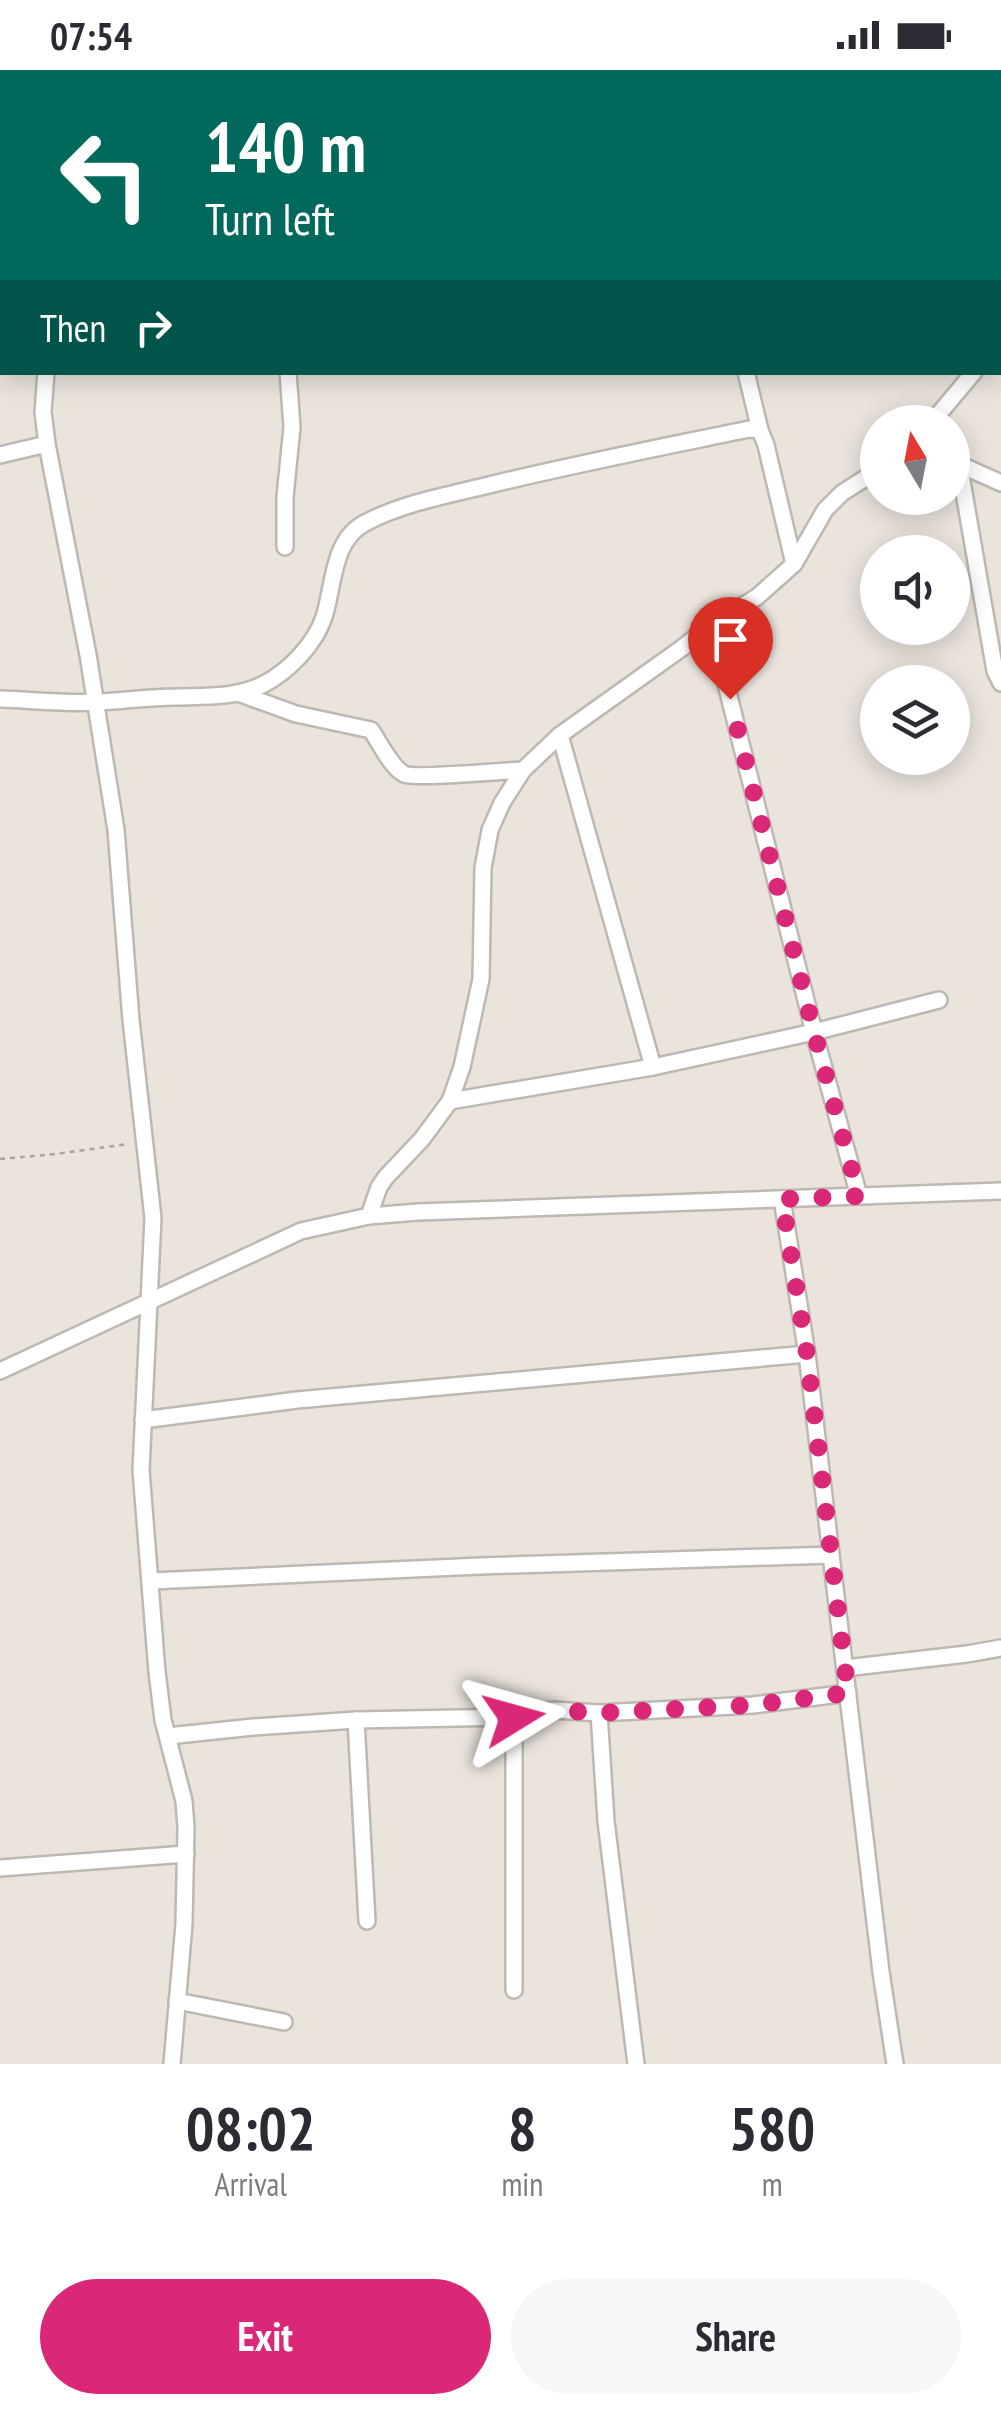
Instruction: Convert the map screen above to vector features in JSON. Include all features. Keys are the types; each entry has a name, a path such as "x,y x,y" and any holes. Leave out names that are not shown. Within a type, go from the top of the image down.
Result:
{"street":[{"path":"46,375 43,412 47,444 116,830 153,1218 142,1470 157,1672 184,1801 186,1854 172,2064"},
{"path":"285,548 292,426 288,375"},
{"path":"747,375 794,564"},
{"path":"949,405 972,375"},
{"path":"0,699 95,702 216,696 264,684 305,650 323,620 337,559 346,540 362,524 436,498 540,473 749,429 760,430"},
{"path":"0,454 47,444"},
{"path":"970,469 1001,483"},
{"path":"368,1216 386,1176 422,1139 450,1102 462,1067 481,979 483,868 490,830 523,770 560,735 711,625 757,597 794,564 825,510 860,482"},
{"path":"966,515 995,671 1001,682"},
{"path":"711,625 859,1196"},
{"path":"238,692 296,714 372,730 400,772 414,778 523,770"},
{"path":"560,735 653,1067"},
{"path":"450,1102 653,1067 939,1000"},
{"path":"0,1371 301,1231 368,1216 1001,1192"},
{"path":"782,1199 807,1354 894,2064"},
{"path":"143,1420 297,1400 807,1354"},
{"path":"151,1581 831,1555"},
{"path":"845,1668 1001,1648"},
{"path":"168,1736 356,1720 514,1718 554,1710 599,1713 753,1705 848,1693"},
{"path":"599,1713 606,1821 636,2064"},
{"path":"514,1718 514,1990"},
{"path":"356,1720 367,1921"},
{"path":"0,1868 186,1854"},
{"path":"177,2000 284,2022"}],"path":[{"path":"0,1159 145,1141"}],"route":[{"path":"514,1718 554,1710 599,1713 753,1705 848,1693 807,1354 782,1199 859,1196 730,699"}]}
